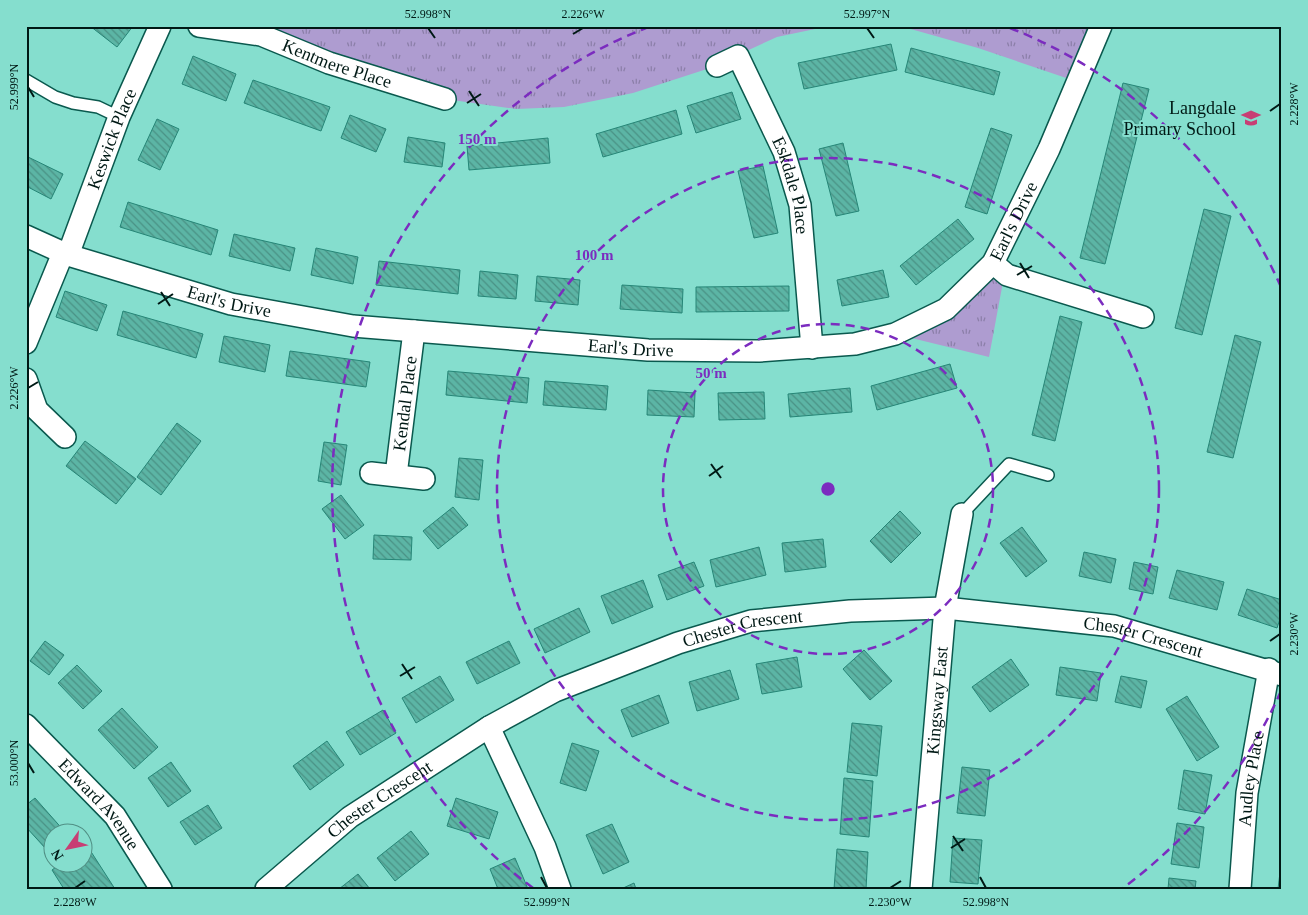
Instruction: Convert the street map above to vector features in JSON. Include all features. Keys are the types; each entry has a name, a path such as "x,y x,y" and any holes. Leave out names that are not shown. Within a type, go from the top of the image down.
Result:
{"street":[{"name":"Keswick Place","path":"26,343 65,254 119,117 160,26"},
{"name":"Kentmere Place","path":"199,26 261,35 329,63 445,100"},
{"name":"Earl's Drive","path":"26,236 65,254 231,304 353,326 648,350 759,351 855,344 895,334 946,309 993,263 1048,149 1101,26"},
{"name":"Eskdale Place","path":"717,66 738,56 784,152 800,205 812,348"},
{"path":"993,263 1007,275 1143,317"},
{"name":"Kendal Place","path":"396,475 414,331"},
{"path":"26,379 36,410 64,437"},
{"name":"Kendal Place","path":"371,473 424,479"},
{"name":"Kingsway East","path":"921,889 945,608 962,514"},
{"name":"Chester Crescent","path":"266,889 350,817 489,727 555,691 678,643 751,621 850,611 945,608 1114,626 1275,672"},
{"name":"Audley Place","path":"1240,889 1247,793 1275,672"},
{"name":"Edward Avenue","path":"26,726 115,816 161,889"},
{"path":"489,727 545,847 560,889"}],"lane":[{"path":"26,80 55,97 73,103 98,107 119,117"},
{"path":"962,514 1010,464 1048,476"}],"green space":[{"path":"228,26 871,26 815,29 777,37 707,69 633,93 564,107 516,109 445,99"},
{"path":"900,26 1101,26 1078,82 978,48"},
{"path":"993,263 1003,282 989,357 895,334"}],"building":[{"path":"90,26 133,26 117,47"},
{"path":"891,44 897,70 804,89 798,63"},
{"path":"911,48 1000,72 994,95 905,72"},
{"path":"193,56 236,74 226,101 182,84"},
{"path":"253,80 330,107 321,131 244,103"},
{"path":"1123,83 1149,89 1105,264 1080,258"},
{"path":"732,92 741,119 696,133 687,106"},
{"path":"676,110 682,134 603,157 596,134"},
{"path":"350,115 386,129 376,152 341,138"},
{"path":"157,119 179,129 160,170 138,160"},
{"path":"991,128 1012,135 987,214 965,207"},
{"path":"408,137 445,143 442,167 404,162"},
{"path":"548,138 550,163 469,170 467,146"},
{"path":"843,143 859,211 836,216 819,149"},
{"path":"26,156 63,174 51,199 26,186"},
{"path":"763,166 778,233 754,238 738,171"},
{"path":"128,202 218,230 211,255 120,227"},
{"path":"1204,209 1231,216 1202,335 1175,328"},
{"path":"958,219 974,239 916,285 900,266"},
{"path":"234,234 295,248 290,271 229,256"},
{"path":"316,248 358,257 353,284 311,275"},
{"path":"379,261 460,270 458,294 376,285"},
{"path":"883,270 889,297 842,306 837,280"},
{"path":"480,271 518,275 516,299 478,296"},
{"path":"537,276 580,280 578,305 535,301"},
{"path":"622,285 683,289 682,313 620,309"},
{"path":"789,286 789,311 696,312 696,287"},
{"path":"65,291 107,305 97,331 56,317"},
{"path":"123,311 203,334 196,358 117,335"},
{"path":"1060,316 1082,322 1055,441 1032,435"},
{"path":"1235,335 1261,342 1233,458 1207,452"},
{"path":"224,336 270,345 265,372 219,362"},
{"path":"290,351 370,362 366,387 286,376"},
{"path":"950,364 957,388 877,410 871,386"},
{"path":"448,371 529,378 527,403 446,395"},
{"path":"545,381 608,386 606,410 543,405"},
{"path":"850,388 852,412 790,417 788,394"},
{"path":"648,390 695,393 694,417 647,415"},
{"path":"764,392 765,419 719,420 718,393"},
{"path":"177,423 201,441 161,495 137,477"},
{"path":"85,441 136,479 116,504 66,466"},
{"path":"324,442 347,445 341,485 318,481"},
{"path":"459,458 483,460 479,500 455,497"},
{"path":"341,495 364,525 345,539 322,509"},
{"path":"453,507 468,525 438,549 423,531"},
{"path":"900,511 921,533 891,563 870,541"},
{"path":"1022,527 1047,561 1026,577 1000,543"},
{"path":"374,535 412,537 411,560 373,559"},
{"path":"823,539 826,567 785,572 782,543"},
{"path":"759,547 766,575 716,587 710,560"},
{"path":"1084,552 1116,559 1111,583 1079,576"},
{"path":"694,562 704,586 667,600 658,575"},
{"path":"1134,562 1158,567 1153,594 1129,589"},
{"path":"1177,570 1224,582 1217,610 1169,598"},
{"path":"643,580 653,607 612,624 601,596"},
{"path":"1247,589 1282,600 1282,613 1277,628 1238,615"},
{"path":"579,608 590,632 545,653 534,629"},
{"path":"45,641 64,655 49,675 30,661"},
{"path":"509,641 520,663 477,684 466,662"},
{"path":"864,650 892,681 870,700 843,669"},
{"path":"797,657 802,687 762,694 756,664"},
{"path":"1011,659 1029,685 990,712 972,687"},
{"path":"77,665 102,691 83,709 58,683"},
{"path":"1060,667 1101,673 1097,701 1056,695"},
{"path":"730,670 739,699 697,711 689,682"},
{"path":"440,676 454,700 416,723 402,698"},
{"path":"1121,676 1147,681 1141,708 1115,702"},
{"path":"659,695 669,723 632,737 621,710"},
{"path":"1187,696 1219,747 1197,761 1166,709"},
{"path":"122,708 158,747 134,769 98,730"},
{"path":"383,710 396,733 360,755 346,732"},
{"path":"852,723 882,726 877,776 847,772"},
{"path":"327,741 344,765 310,790 293,766"},
{"path":"572,743 599,751 586,791 560,783"},
{"path":"171,762 191,791 168,807 148,778"},
{"path":"962,767 990,770 985,816 957,813"},
{"path":"1184,770 1212,775 1205,814 1178,809"},
{"path":"844,778 873,781 869,837 840,834"},
{"path":"35,798 56,822 42,822 42,845 26,827 26,805"},
{"path":"456,798 498,812 489,839 447,826"},
{"path":"208,805 222,828 195,845 180,822"},
{"path":"1177,823 1204,827 1199,868 1171,864"},
{"path":"612,824 629,862 603,874 586,835"},
{"path":"411,831 429,854 395,881 377,858"},
{"path":"953,838 982,840 978,884 950,882"},
{"path":"837,849 868,852 866,889 834,889"},
{"path":"92,853 115,889 64,889 53,872 92,872"},
{"path":"515,858 528,889 498,889 490,869"},
{"path":"1281,864 1282,889 1278,889"},
{"path":"358,874 370,889 339,889"},
{"path":"1169,878 1196,881 1195,889 1168,889"},
{"path":"634,883 636,889 621,889"}],"place":[{"name":"Langdale Primary School","path":"1251,118"}]}
